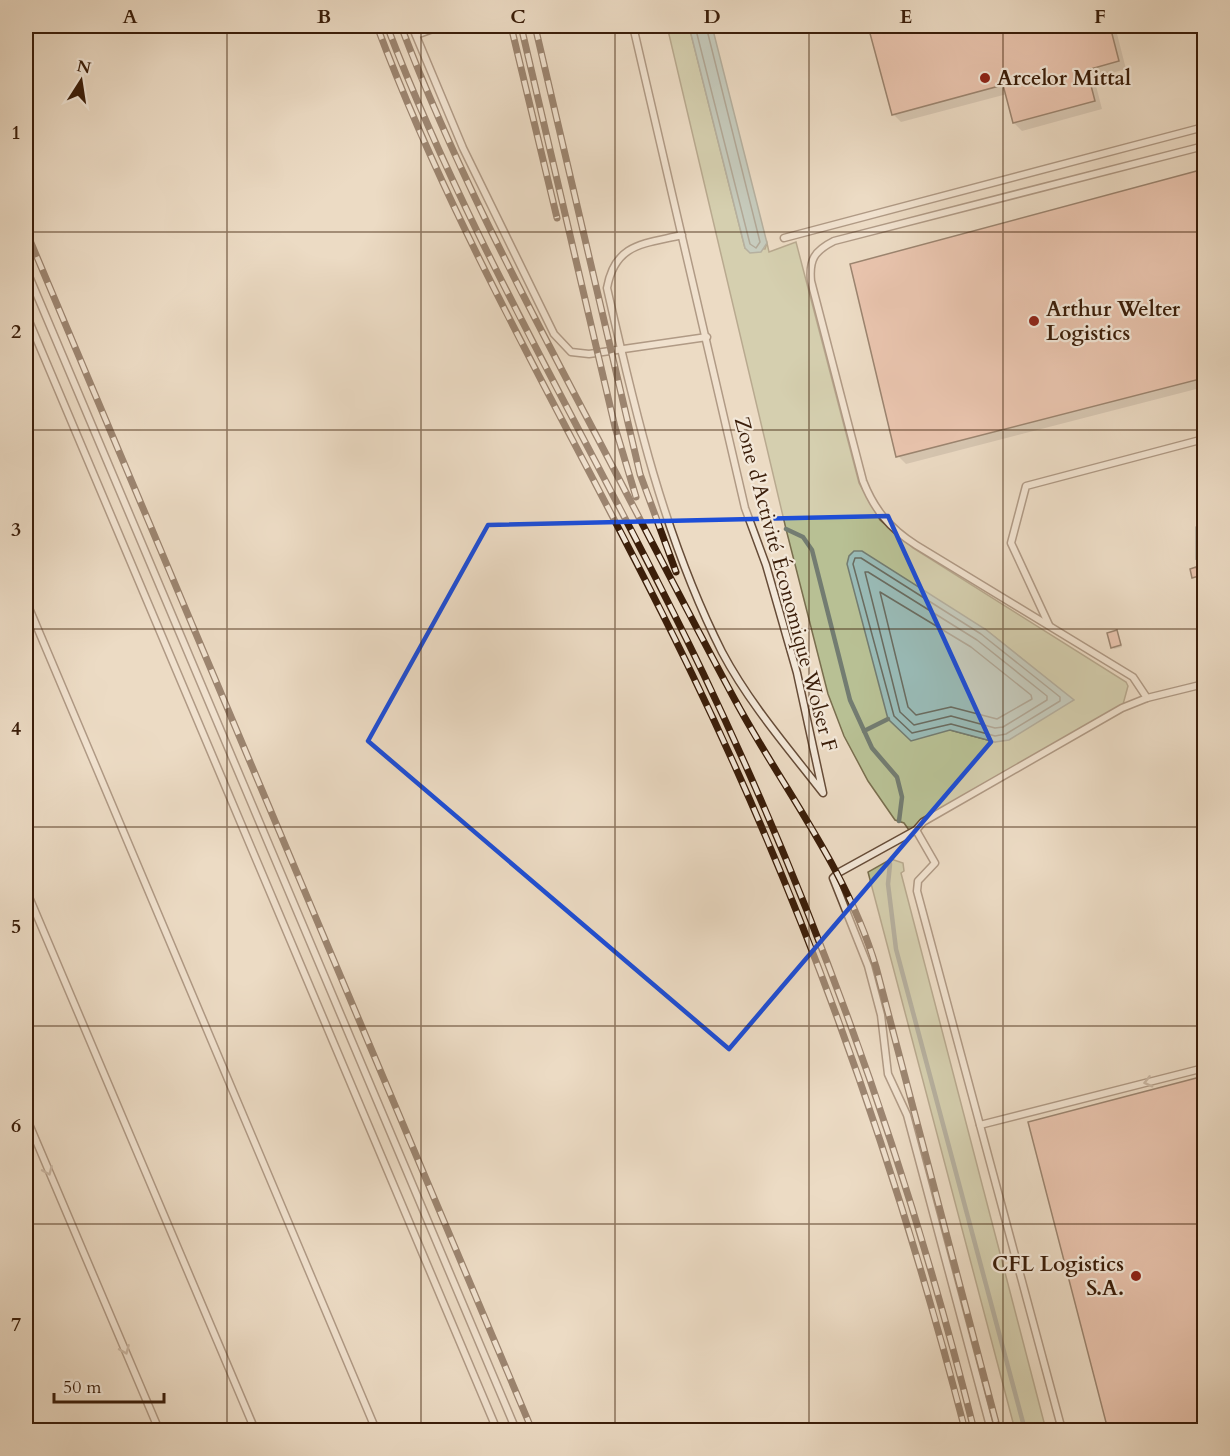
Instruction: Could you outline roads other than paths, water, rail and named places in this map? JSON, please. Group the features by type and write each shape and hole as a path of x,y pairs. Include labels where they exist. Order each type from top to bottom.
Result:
{"lane":[{"path":"412,26 463,148 554,334 571,352 588,354 707,337"},
{"path":"416,35 441,26"},
{"name":"Zone d'Activité Économique Wolser F","path":"633,26 707,337 745,508 766,565 797,673 823,793 765,719 723,652 668,523 645,452 607,288 609,272 619,256 639,245 682,235"},
{"path":"784,238 1204,127"},
{"path":"1147,698 1133,676 916,545 882,518 863,481 811,281 809,264 818,249 834,241 1204,146"},
{"path":"26,269 516,1431"},
{"path":"26,314 497,1431"},
{"path":"1049,625 1011,543 1026,486 1204,439"},
{"path":"26,600 376,1431"},
{"path":"991,1431 907,1115 888,1074 881,1015 868,966 833,879 838,873 914,832 923,822 1122,708 1147,698 1204,684"},
{"path":"914,832 935,863 918,880 917,891 1062,1431"},
{"path":"26,890 255,1431"},
{"path":"980,1125 1204,1068"},
{"path":"26,1117 159,1431"},
{"path":"26,1422 28,1431"}],"water":[{"path":"689,26 712,26 767,243 761,252 750,253 745,248"},
{"path":"1204,525 1204,557 1196,559 1196,527"},
{"path":"854,551 862,551 985,629 1074,700 1009,740 995,742 950,730 911,741 888,719 847,564 849,556"}],"waterway":[{"path":"786,529 803,537 812,550 850,700 872,748 897,777 902,797 899,821"},
{"path":"864,731 888,719"},
{"path":"890,864 888,884 896,949 1025,1430"}],"railway":[{"path":"377,26 410,110 447,192 486,273 692,674 775,858 812,951 880,1140 911,1236 965,1430"},
{"path":"387,26 458,192 703,673 785,857 823,950 890,1140 921,1236 974,1430"},
{"path":"401,26 464,174 535,319 735,700 813,830 864,931 876,967 998,1430"},
{"path":"511,26 557,218"},
{"path":"521,26 615,427 636,497"},
{"path":"535,26 640,474 676,572"},
{"path":"26,231 532,1430"}],"place":[{"name":"Arcelor Mittal","path":"985,78"},
{"name":"Arthur Welter Logistics","path":"1034,321"},
{"name":"CFL Logistics S.A.","path":"1136,1276"}]}
